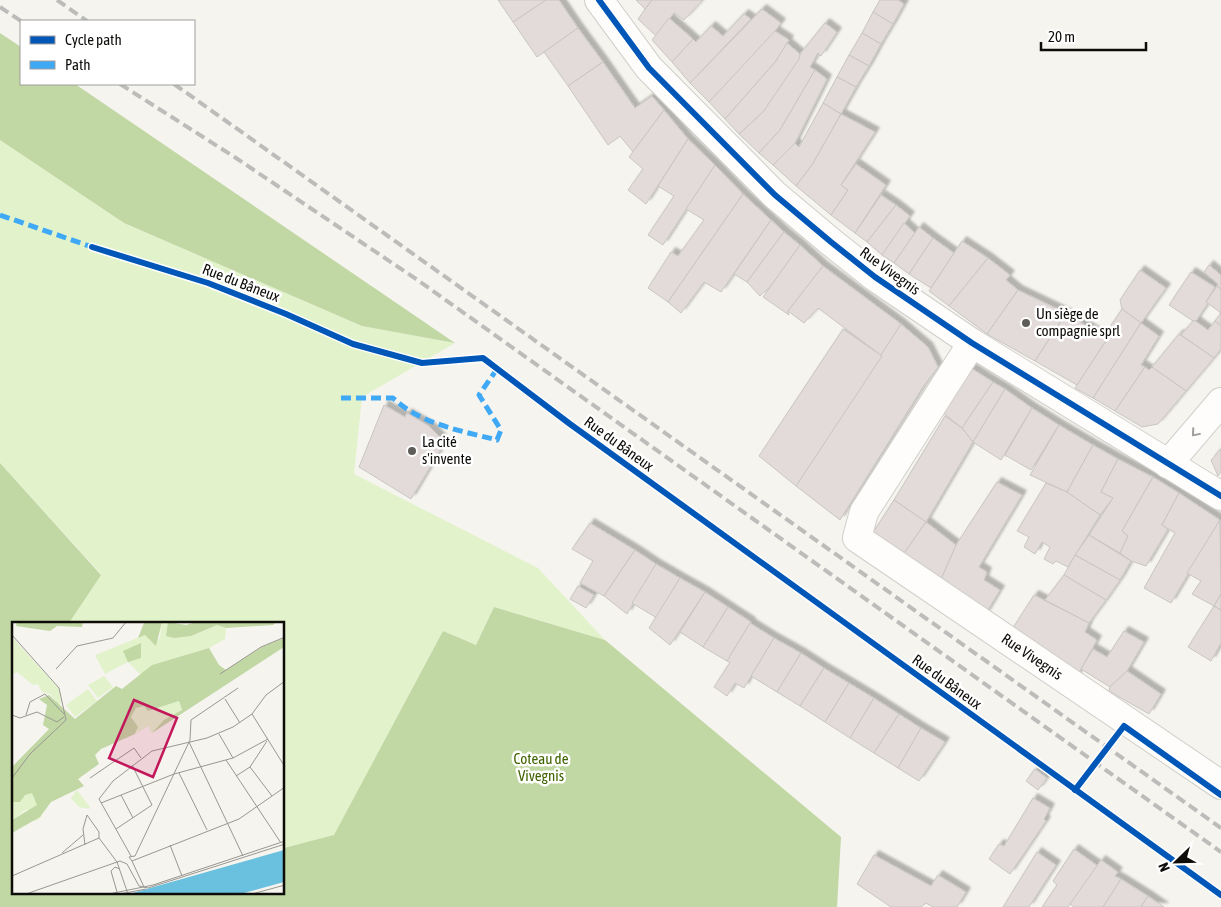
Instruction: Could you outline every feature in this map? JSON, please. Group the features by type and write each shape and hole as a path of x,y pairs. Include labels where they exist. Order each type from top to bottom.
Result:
{"street":[{"name":"Rue Vivegnis","path":"599,0 649,68 775,195 875,277 972,343 1221,496"},
{"name":"Rue Vivegnis","path":"972,343 864,512 857,538 1221,785"},
{"path":"1168,464 1221,402"}],"green space":[{"path":"0,33 20,46 20,85 76,85 455,343 362,326 124,223 0,140"},
{"path":"0,140 124,223 362,326 455,343 362,397 354,474 538,568 605,640 494,607 476,645 443,631 334,836 285,848 285,622 70,622 101,574 0,463"},
{"name":"Coteau de Vivegnis","path":"0,463 101,575 70,622 12,622 12,894 285,894 285,848 334,835 443,631 476,645 494,607 605,640 841,837 837,907 0,907"}],"building":[{"path":"498,0 546,0 513,22"},
{"path":"546,0 559,0 578,28 537,57 513,22"},
{"path":"636,0 652,0 645,9"},
{"path":"652,0 703,0 684,20 674,13 656,36 638,19"},
{"path":"880,0 898,0 904,4 893,24 873,12"},
{"path":"762,9 781,23 766,43 709,102 690,83"},
{"path":"873,12 893,24 881,44 862,33"},
{"path":"744,14 751,19 690,83 672,62 693,39 696,42 711,26 723,36"},
{"path":"669,18 693,39 672,62 652,40"},
{"path":"825,23 837,32 821,56 818,53 810,67 815,70 780,130 759,153 739,134 763,112 800,54"},
{"path":"578,28 603,62 568,86 544,52"},
{"path":"775,31 789,40 776,61 725,119 709,102"},
{"path":"862,33 881,44 869,66 849,55"},
{"path":"787,43 800,54 799,59 763,112 739,134 725,119 776,61"},
{"path":"849,55 869,66 856,87 837,77"},
{"path":"603,62 635,108 652,96 664,110 633,152 620,136 608,145 568,86"},
{"path":"815,70 827,79 795,143 773,165 759,153 780,130"},
{"path":"837,77 856,87 841,114 823,103"},
{"path":"823,103 841,114 812,165 796,186 773,165 795,143 799,147"},
{"path":"664,110 688,139 646,204 628,190 643,169 629,157"},
{"path":"841,114 875,132 841,185 848,190 831,215 796,186 812,165"},
{"path":"688,139 715,165 663,245 648,235 674,196 658,186"},
{"path":"856,164 886,185 855,233 831,215 848,190 841,185"},
{"path":"715,165 743,194 668,302 648,288 671,252 678,256 704,220 686,209"},
{"path":"743,194 771,220 721,292 704,282 681,313 668,302"},
{"path":"881,195 896,205 867,242 855,233"},
{"path":"896,205 910,216 882,255 867,242"},
{"path":"771,220 784,232 747,282 734,274"},
{"path":"904,223 915,233 894,263 882,255"},
{"path":"919,227 933,238 909,274 894,263"},
{"path":"784,232 800,245 771,286 760,296 747,282"},
{"path":"933,238 954,253 931,288 909,274"},
{"path":"962,241 988,258 949,306 929,291"},
{"path":"800,245 823,266 788,311 789,315 763,297"},
{"path":"988,258 1010,275 1006,280 1018,290 987,334 949,306"},
{"path":"1209,265 1221,275 1221,289 1204,272"},
{"path":"823,266 901,324 882,356 818,308 804,323 788,311"},
{"path":"1140,270 1166,288 1141,323 1122,309 1120,300"},
{"path":"1191,272 1215,287 1206,302 1208,303 1196,321 1193,321 1169,305"},
{"path":"1217,286 1221,289 1221,313 1206,302"},
{"name":"Un siège de compagnie sprl","path":"1018,290 1066,313 1035,361 987,334"},
{"path":"1122,309 1141,323 1093,398 1075,388 1107,339 1103,337"},
{"path":"1066,313 1107,339 1077,385 1035,361"},
{"path":"1221,313 1221,326 1215,321"},
{"path":"1194,320 1208,330 1215,321 1221,326 1221,349 1214,358 1181,335"},
{"path":"1141,323 1159,336 1141,365 1145,367 1115,411 1093,398"},
{"path":"901,324 928,347 938,367 923,387 840,520 796,486"},
{"path":"843,329 882,356 796,486 759,456"},
{"path":"1179,334 1214,358 1186,391 1152,367"},
{"path":"1145,367 1149,370 1152,367 1186,391 1158,424 1142,427 1115,411"},
{"path":"971,368 993,382 962,428 943,413"},
{"path":"993,382 1005,389 973,442 962,428"},
{"path":"1005,389 1032,408 1001,460 973,442"},
{"path":"384,405 405,417 407,413 429,426 445,442 411,499 359,467"},
{"path":"1032,408 1059,425 1031,470 1005,455"},
{"path":"945,416 962,428 973,442 926,522 894,500"},
{"path":"1059,425 1093,445 1067,492 1030,475"},
{"path":"1093,445 1118,459 1101,492 1113,498 1100,515 1067,492"},
{"path":"1221,449 1221,472 1218,476 1211,460"},
{"path":"1118,459 1153,477 1122,531 1128,536 1120,553 1089,535 1113,498 1101,492"},
{"path":"1153,477 1179,493 1162,525 1168,529 1146,566 1131,561 1120,553 1128,536 1122,531"},
{"path":"997,482 1022,495 979,567 987,572 984,580 1000,590 985,615 938,586 956,545"},
{"path":"1046,483 1067,492 1100,515 1068,567 1056,561 1053,564 1044,559 1050,547 1042,542 1035,554 1024,547 1029,537 1017,531"},
{"path":"1179,493 1220,520 1171,603 1144,588 1175,533 1162,525"},
{"path":"894,500 926,522 900,559 870,537"},
{"path":"1220,520 1221,594 1214,606 1192,594 1201,581 1187,573"},
{"path":"926,522 956,545 938,586 900,559"},
{"path":"590,523 635,550 604,596 580,583 593,561 572,549"},
{"path":"1089,535 1131,561 1120,580 1075,555"},
{"path":"635,550 656,564 627,614 604,596"},
{"path":"1075,555 1120,580 1106,600 1064,575"},
{"path":"656,564 680,578 657,618 632,603"},
{"path":"1064,575 1106,600 1089,623 1045,600"},
{"path":"680,578 705,592 670,645 649,628"},
{"path":"578,586 594,595 586,608 570,599"},
{"path":"705,592 728,607 703,647 680,632"},
{"path":"1221,594 1221,610 1214,606"},
{"path":"1034,595 1089,623 1085,632 1097,640 1075,680 1009,634"},
{"path":"1214,606 1221,610 1221,643 1211,661 1188,647"},
{"path":"728,607 751,622 727,661 703,647"},
{"path":"750,623 774,638 744,688 735,683 727,696 714,687 730,662 727,661"},
{"path":"1124,631 1144,642 1127,671 1110,687 1081,669 1093,649 1107,657"},
{"path":"774,638 801,653 777,692 751,676"},
{"path":"801,653 824,668 800,706 777,692"},
{"path":"824,668 849,683 825,722 800,706"},
{"path":"1127,671 1161,694 1149,714 1109,691 1110,687"},
{"path":"849,683 874,698 850,738 825,722"},
{"path":"874,698 899,714 874,753 850,738"},
{"path":"899,714 921,728 898,768 874,753"},
{"path":"921,728 945,742 919,781 898,768"},
{"path":"1035,769 1047,778 1038,790 1026,781"},
{"path":"1033,798 1050,808 1044,819 1046,821 1010,874 989,859 999,844 1004,846"},
{"path":"1074,849 1098,866 1068,907 1042,907 1057,885 1053,881"},
{"path":"1037,852 1056,865 1029,907 1003,907"},
{"path":"874,855 931,886 938,875 966,892 957,907 933,907 926,903 921,907 891,907 857,884"},
{"path":"1101,860 1118,872 1115,876 1121,879 1103,907 1074,907 1070,904"},
{"path":"1121,879 1148,896 1141,907 1103,907"},
{"path":"1148,896 1164,907 1141,907"}],"railway":[{"path":"57,0 86,20"},
{"path":"0,7 20,20"},
{"path":"122,85 236,158 419,281 1221,852"},
{"path":"175,85 1221,828"}],"marked path":[{"path":"0,215 92,247"},
{"path":"341,398 393,398 404,407 429,420 456,430 497,440 501,430 479,395 497,369"}],"cycle path":[{"path":"599,0 649,68 775,195 831,242 875,277 972,343 1221,496"},
{"name":"Rue du Bâneux","path":"92,247 208,283 286,314 353,344 422,363 483,358 570,424 1221,895"},
{"path":"1075,790 1124,726 1221,795"}],"place":[{"name":"Un siège de compagnie sprl","path":"1026,323"},
{"name":"La cité s'invente","path":"412,451"}]}
